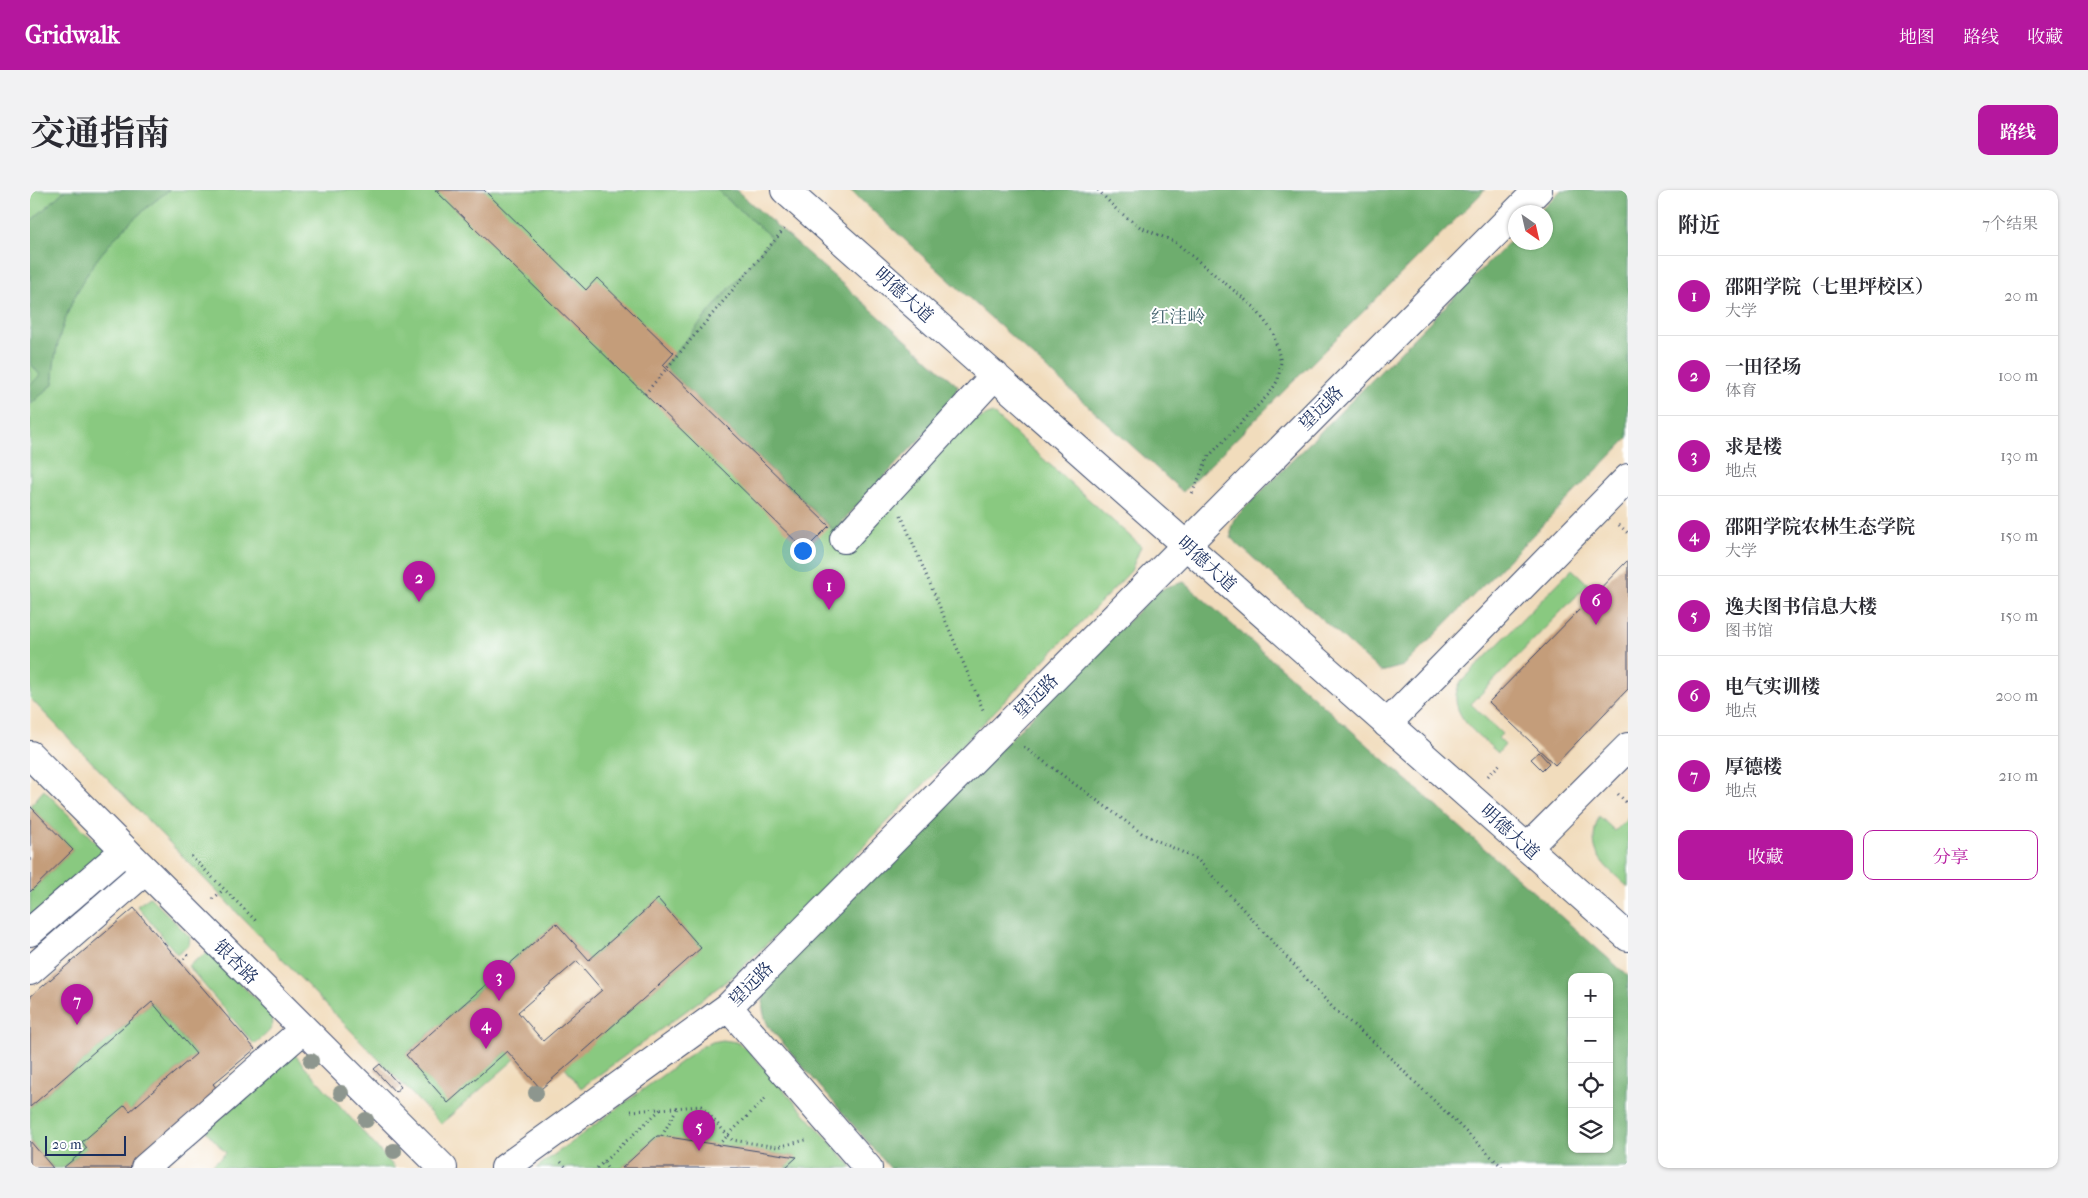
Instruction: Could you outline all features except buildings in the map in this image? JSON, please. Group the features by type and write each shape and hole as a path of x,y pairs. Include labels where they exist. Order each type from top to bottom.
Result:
{"lane":[{"name":"望远路","path":"505,1168 728,1007 1538,190"},
{"name":"明德大道","path":"794,198 1628,937"},
{"path":"844,539 995,375"},
{"path":"1387,724 1628,478"},
{"path":"1528,848 1628,747"},
{"name":"银杏路","path":"30,755 443,1168"},
{"path":"30,932 124,850"},
{"path":"30,971 145,871"},
{"path":"728,1007 868,1168"},
{"path":"145,1168 304,1029"}],"path":[{"path":"1098,190 1117,210 1140,227 1175,242 1254,307 1273,332 1281,362 1278,380 1270,393 1208,457 1191,496"},
{"path":"645,394 729,292 794,198"},
{"path":"890,489 955,640 981,709 1001,731 1143,834 1197,859 1334,1008 1383,1050 1503,1168"},
{"path":"191,856 257,922"},
{"path":"718,1145 788,1076"},
{"path":"624,1112 700,1106 732,1140 777,1147 814,1138"},
{"path":"662,1136 677,1108"},
{"path":"597,1168 661,1109"},
{"path":"603,1163 607,1168"}],"green space":[{"path":"30,190 65,190 30,222"},
{"path":"65,190 169,190 121,231 86,276 76,293 62,329 54,366 53,384 30,405 30,385 40,375 30,363 30,222"},
{"path":"169,190 717,190 772,238 664,366 829,526 834,530 966,425 992,413 1141,546 1131,571 795,917 732,977 581,1088 565,1067 701,948 658,899 589,960 556,923 406,1054 448,1102 507,1051 515,1059 441,1124 30,698 30,405 53,384 54,366 62,329 76,293 86,276 121,231"},
{"path":"717,190 736,190 958,386 949,408 834,530 664,366 772,238"},
{"name":"红洼岭","path":"850,190 1485,190 1183,492"},
{"path":"1561,190 1628,190 1628,438 1412,658 1403,666 1381,672 1231,538 1231,528 1234,519 1508,243 1508,250 1553,250 1553,205 1546,205"},
{"path":"30,363 41,375 30,385"},
{"path":"1572,569 1588,584 1471,704 1502,734 1498,738 1505,745 1498,753 1473,731 1460,714 1456,694 1460,683"},
{"path":"1184,582 1628,976 1628,1168 890,1168 769,1027 764,1014 763,1002 772,977 1156,593 1166,587"},
{"path":"44,790 107,854 30,920 30,892 73,850 30,806"},
{"path":"1599,816 1615,831 1628,818 1628,887 1604,864 1595,849 1595,829"},
{"path":"150,897 190,937 189,945 177,954 137,906"},
{"path":"206,953 210,954 271,1014 273,1023 271,1028 266,1035 254,1044 188,966"},
{"path":"152,1002 196,1054 130,1111 82,1142 87,1148 63,1168 53,1168 30,1141 30,1107"},
{"path":"723,1040 736,1042 747,1049 853,1168 785,1168 796,1157 657,1136 622,1168 536,1168 701,1047"},
{"path":"294,1054 395,1168 209,1168 226,1153 206,1131"}],"place":[{"name":"一田径场","path":"419,602"},
{"name":"邵阳学院（七里坪校区）","path":"829,610"},
{"name":"电气实训楼","path":"1596,625"},
{"name":"求是楼","path":"499,1001"},
{"name":"厚德楼","path":"77,1025"},
{"name":"邵阳学院农林生态学院","path":"486,1049"},
{"name":"逸夫图书信息大楼","path":"699,1151"}]}
